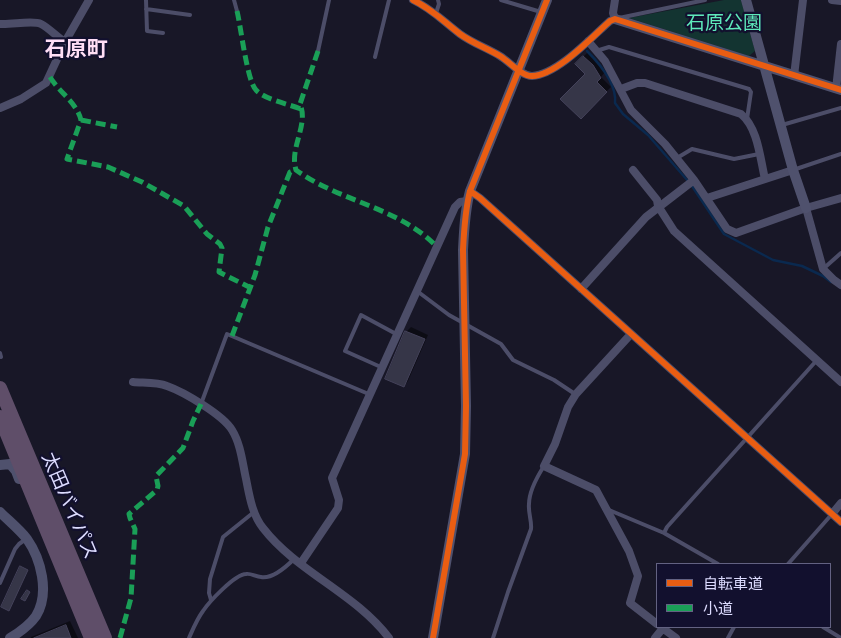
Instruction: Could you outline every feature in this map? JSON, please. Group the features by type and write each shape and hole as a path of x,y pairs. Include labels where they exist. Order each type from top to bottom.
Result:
{"highway":[{"name":"太田バイパス","path":"0,388 105,638"},
{"name":"太田バイパス","path":"0,417 92,638"}],"street":[{"path":"0,108 46,83 65,42 89,0"},
{"path":"413,0 436,13 460,34 500,56 530,76 540,74 565,61 610,21 615,19 838,89 841,44"},
{"path":"432,638 465,454 464,227 468,196 547,0"},
{"path":"615,0 613,13 615,19"},
{"path":"746,0 793,170 823,269 841,286"},
{"path":"794,76 803,0"},
{"path":"832,0 841,1"},
{"path":"0,24 15,25 32,22 42,24 65,42"},
{"path":"588,41 605,62 631,110 677,158 727,229 736,233 806,208 841,198"},
{"path":"621,89 637,83 644,83 736,111 747,119 754,136 765,179"},
{"path":"633,170 657,200 658,206 674,231 841,382"},
{"path":"707,198 793,170"},
{"path":"581,289 658,206 694,180"},
{"path":"298,561 338,508 340,500 332,478 455,206 468,196 480,198 841,522"},
{"path":"631,334 576,394 568,408 555,444 544,466 596,490 629,551 638,576 630,603 656,622"},
{"path":"133,382 166,385 201,404 228,424 240,448 254,512 262,527 298,561 358,607 389,638"},
{"path":"0,463 8,456 11,445"},
{"path":"0,463 7,463 12,466 32,507 41,516"},
{"path":"832,514 841,504"},
{"path":"0,512 26,539 41,572 42,601 36,616 23,630 10,638"},
{"path":"664,628 676,638"}],"lane":[{"path":"146,0 147,31 163,33"},
{"path":"234,0 238,11"},
{"path":"318,51 329,0"},
{"path":"375,57 389,0"},
{"path":"436,13 439,4 438,0"},
{"path":"501,0 543,12"},
{"path":"615,19 705,0"},
{"path":"146,9 190,15"},
{"path":"596,51 609,47 749,89 751,92 747,119"},
{"path":"782,125 841,108"},
{"path":"677,158 692,149 734,158 759,154"},
{"path":"793,170 841,154"},
{"path":"823,269 841,253"},
{"path":"417,291 449,315 501,344 513,360 554,380 576,394"},
{"path":"383,368 345,351 361,316 398,335"},
{"path":"201,404 227,334 371,395"},
{"path":"664,534 667,527 816,360"},
{"path":"494,638 508,592 531,529 532,522 529,504 532,490 544,466"},
{"path":"606,509 664,534 716,563"},
{"path":"211,600 209,593 210,579 223,537 254,512"},
{"path":"789,563 832,514"},
{"path":"0,583 15,549 26,539"},
{"path":"189,638 198,618 211,600 240,576 246,574 262,578 298,561"},
{"path":"825,628 841,638"}],"green space":[{"name":"石原公園","path":"724,0 741,0 755,51 749,56 629,18"}],"building":[{"path":"583,56 593,65 601,78 597,82 607,92 581,119 560,99 585,74 575,64"},
{"path":"405,331 425,339 404,387 385,379"},
{"path":"20,566 28,570 9,611 1,607"},
{"path":"27,590 30,592 25,601 21,599"},
{"path":"66,625 71,638 34,638"}],"waterway":[{"path":"587,51 607,75 613,89 615,103 623,114 648,135 688,181"},
{"path":"692,186 724,234 773,260 802,266 831,282"}],"marked path":[{"path":"237,11 247,65 256,90 271,99 303,110"},
{"path":"318,51 300,104 302,120 295,153 296,170 331,190 387,213 422,234 437,247"},
{"path":"50,77 76,108 81,120 67,159 108,167 142,182 184,206 207,234 220,244 222,248 219,272 249,287"},
{"path":"81,120 117,127"},
{"path":"232,336 255,275 268,227 290,172 296,170"},
{"path":"120,638 131,598 135,529 129,514 157,490 156,476 183,448 201,404"}],"cycle path":[{"path":"413,0 432,11 465,37 500,56 520,71 532,76 542,74 563,62 610,21 615,19 841,90"},
{"path":"433,638 465,454 463,250 467,205 470,191 547,0"},
{"path":"470,191 841,522"}],"district":[{"name":"石原町","path":"76,50"}]}
